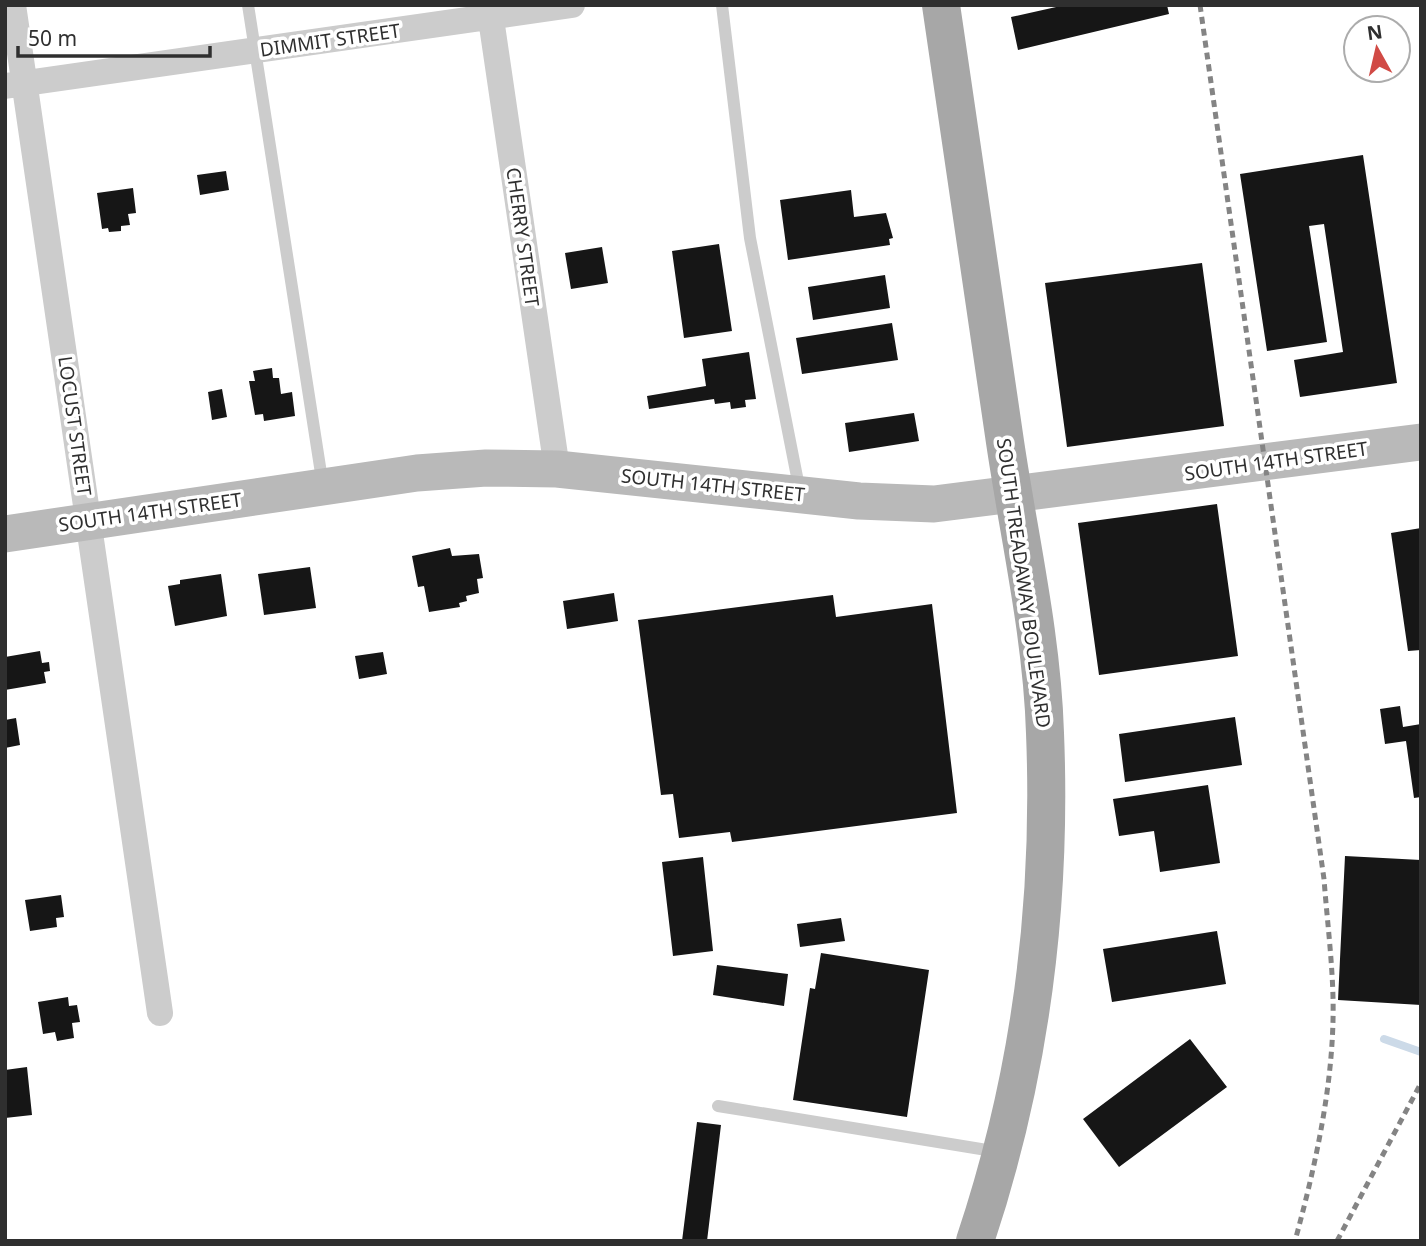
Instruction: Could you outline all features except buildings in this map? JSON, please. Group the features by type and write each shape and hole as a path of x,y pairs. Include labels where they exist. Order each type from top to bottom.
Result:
{"main road":[{"name":"SOUTH TREADAWAY BOULEVARD","path":"941,5 1038,658 1045,733 1041,941 1024,1055 1002,1152 975,1241"},
{"name":"SOUTH 14TH STREET","path":"5,534 416,473 486,468 557,469 801,495 934,504 1421,442"}],"street":[{"name":"LOCUST STREET","path":"13,5 15,85 89,520 160,1013"},
{"name":"DIMMIT STREET","path":"15,85 254,51 490,11 572,5"},
{"name":"CHERRY STREET","path":"490,11 557,469"}],"lane":[{"path":"248,5 323,487"},
{"path":"722,5 750,237 801,495"},
{"path":"718,1106 1002,1152"}],"waterway":[{"path":"1384,1039 1421,1052"}],"railway":[{"path":"1200,5 1324,879 1331,953 1331,1058 1317,1151 1295,1241"},
{"path":"1337,1241 1421,1083"}]}
